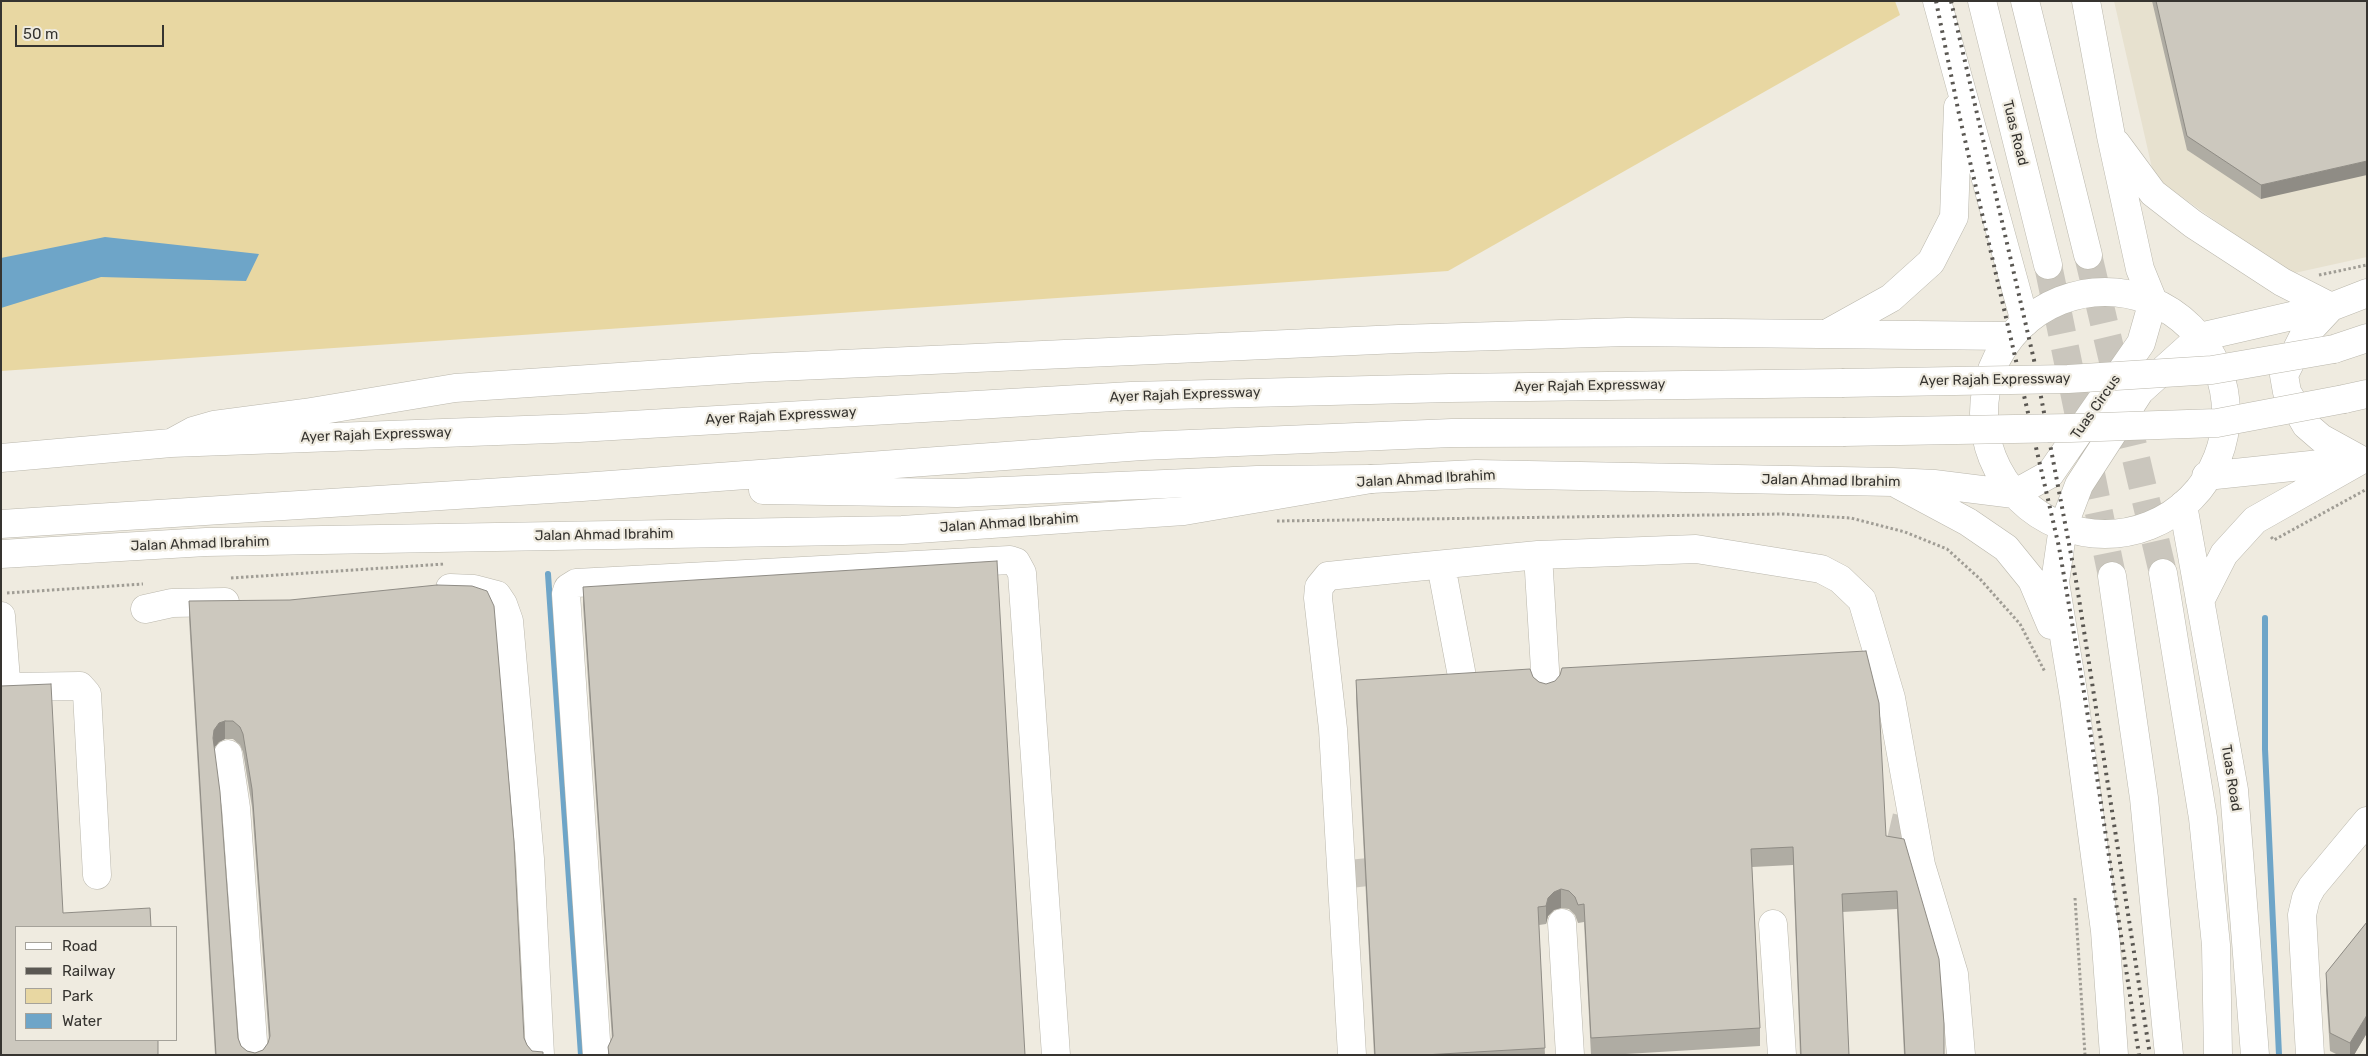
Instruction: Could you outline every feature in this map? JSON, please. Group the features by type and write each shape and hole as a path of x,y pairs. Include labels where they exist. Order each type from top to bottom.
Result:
{"main road":[{"path":"1937,1 2018,329"},
{"name":"Tuas Road","path":"1982,1 2048,264"},
{"path":"2025,1 2088,255"},
{"path":"2086,1 2111,136 2140,269 2153,301"},
{"path":"1827,333 1891,298 1931,262 1954,218 1956,126 1960,88"},
{"path":"2111,136 2153,193 2193,224 2282,282 2331,307"},
{"path":"2120,292 2153,301 2175,314 2200,337 2214,360 2223,385 2226,412 2223,438 2214,464 2183,505 2162,519 2138,529 2113,534 2088,533 2063,527 2036,513 2014,494 1998,470 1987,444 1984,416 1986,387 1996,360 2018,329 2054,303 2086,293 2120,292"},
{"path":"2200,337 2331,307 2367,293"},
{"name":"Tuas Circus","path":"2014,494 2050,474 2141,343 2153,301"},
{"path":"2331,307 2304,337 2284,375 2287,392 2306,425 2321,438 2364,459"},
{"path":"171,443 194,431 214,425 475,386 753,368 1399,339 1645,332 1827,333 2018,329"},
{"name":"Tuas Circus","path":"2063,527 2079,485 2140,391 2200,337"},
{"name":"Ayer Rajah Expressway","path":"1,458 171,443 579,428 1131,396 1450,388 2068,379 2212,370 2334,349 2367,338"},
{"path":"1,524 582,487 1161,446 1452,433 1843,432 2217,423 2355,397"},
{"path":"2206,476 2364,459"},
{"path":"2200,601 2224,554 2255,520 2364,459"},
{"name":"Jalan Ahmad Ibrahim","path":"1,554 206,542 902,530 1184,511 1371,479 1476,474 1893,482 1934,484 2014,494"},
{"path":"582,487 958,493 1257,480 1371,479"},
{"path":"1893,482 1976,527 2006,548 2032,580 2058,644 2074,698"},
{"name":"Tuas Road","path":"2183,505 2234,790 2254,1055"},
{"path":"2063,527 2055,582 2074,698 2105,931 2114,1055"},
{"path":"1352,1055 1333,729 1318,598 1319,587 1328,576 1538,555 1696,549 1821,569 1840,579 1862,600 1890,698 1922,865 1954,974 1961,1055"},
{"path":"1538,555 1546,686"},
{"path":"597,1055 566,594 568,588 576,583 1010,560 1016,562 1022,573 1056,1055"},
{"path":"1441,565 1461,671"},
{"path":"2162,573 2203,818 2216,945 2218,1055"},
{"path":"2112,576 2144,798 2169,1055"},
{"path":"421,588 474,589 497,595 503,604 509,621 530,859 540,1055"},
{"path":"147,596 172,603 247,602"},
{"path":"1,616 6,680 10,687 80,686 87,694 97,875"},
{"path":"228,754 236,808 254,1055"},
{"path":"2310,1055 2302,915 2306,898 2312,887 2367,820"},
{"path":"1562,923 1570,1055"},
{"path":"1773,924 1782,1055"}],"path":[{"path":"2282,282 2367,265"},
{"path":"1276,520 1773,514 1851,518 1905,532 1947,549 1980,579 2020,624 2048,678"},
{"path":"229,578 447,564"},
{"path":"1,593 147,596"},
{"path":"2075,897 2084,1055"}],"shaded area":[{"path":"2114,1 2367,1 2367,257 2290,274 2154,177"}],"green space":[{"path":"1,1 1895,1 1900,15 1448,271 1,371"}],"water":[{"path":"105,237 259,254 246,281 101,277 1,308 1,258"}],"building":[{"path":"2156,1 2367,1 2367,161 2261,185 2187,136"},
{"path":"997,561 1025,1055 609,1055 608,1047 613,1036 583,587"},
{"path":"437,585 472,586 487,591 494,606 514,842 524,1038 532,1051 543,1052 543,1055 216,1055 189,601 290,600","holes":["233,721 240,727 243,734 252,789 270,1036 263,1050 255,1053 247,1051 241,1046 238,1038 220,792 213,738 214,730 219,723"]},
{"path":"1866,651 1879,703 1886,836 1904,839 1939,959 1944,1024 1944,1055 1905,1055 1897,891 1842,894 1849,1055 1801,1055 1793,847 1751,849 1760,1028 1591,1038 1584,904 1578,905 1575,897 1569,891 1561,889 1554,892 1548,898 1546,906 1538,907 1545,1048 1424,1055 1375,1055 1356,680 1530,669 1533,677 1539,682 1546,684 1555,681 1560,675 1562,668"},
{"path":"51,684 63,913 150,908 151,926 15,926 15,1041 158,1041 158,1055 1,1055 1,686"},
{"path":"2367,922 2367,1015 2350,1043 2330,1033 2326,973"}],"waterway":[{"path":"548,574 581,1055"},
{"path":"2265,618 2265,749 2279,1055"}],"tunnel":[{"path":"2088,255 2163,573"},
{"path":"2048,265 2112,576"},
{"path":"1848,829 1885,826 1915,833"},
{"path":"1341,875 1402,868"}],"railway":[{"path":"1936,1 1959,114 2059,547 2086,704 2139,1055"},
{"path":"1951,1 2034,360 2077,586 2150,1055"}]}
